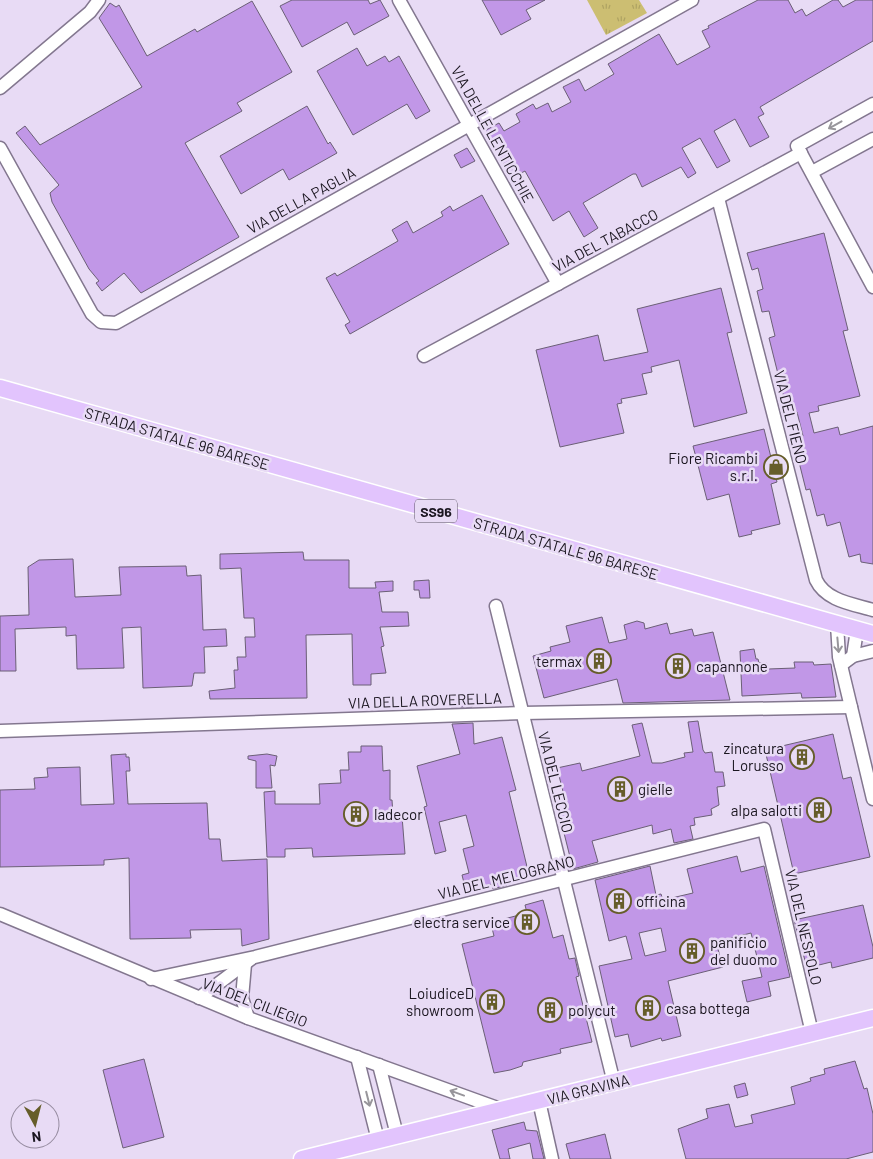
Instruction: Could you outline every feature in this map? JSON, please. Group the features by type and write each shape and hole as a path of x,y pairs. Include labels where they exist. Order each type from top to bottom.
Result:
{"main road":[{"name":"STRADA STATALE 96 BARESE","path":"0,388 865,632"},
{"name":"VIA GRAVINA","path":"302,1159 873,1018"}],"street":[{"path":"0,88 90,12 100,0"},
{"name":"VIA DELLE LENTICCHIE","path":"399,0 558,284"},
{"name":"VIA DELLA PAGLIA","path":"0,148 92,314 101,322 108,324 116,323 469,123 692,0"},
{"name":"VIA DEL TABACCO","path":"424,356 718,198 873,104"},
{"path":"812,172 873,139"},
{"path":"799,149 873,286"},
{"name":"VIA DEL FIENO","path":"718,198 816,580 821,589 834,597 873,610"},
{"name":"VIA DEL LECCIO","path":"496,606 614,1083"},
{"path":"838,624 837,641 873,799"},
{"path":"853,656 857,641 865,632"},
{"path":"842,665 853,656 873,651"},
{"name":"VIA DELLA ROVERELLA","path":"0,731 523,713 851,707"},
{"name":"VIA DEL MELOGRANO","path":"151,979 250,960 764,829"},
{"name":"VIA DEL NESPOLO","path":"764,829 812,1033"},
{"name":"VIA DEL CILIEGIO","path":"0,914 151,979 248,1018 503,1110"},
{"path":"199,998 250,960"},
{"path":"248,1018 242,998 250,960"},
{"path":"357,1057 378,1140"},
{"path":"379,1065 397,1135"},
{"path":"539,1101 552,1159"}],"green space":[{"path":"587,0 639,0 647,13 606,35"}],"building":[{"path":"292,0 368,0 370,4 380,0 389,16 354,35 347,22 302,47 280,6"},
{"path":"482,0 545,0 526,10 531,19 501,35"},
{"path":"758,0 788,0 795,13 802,9 806,16 833,0 838,0 843,7 856,0 873,0 873,41 760,107 764,114 758,117 769,137 750,147 735,119 714,131 730,161 717,168 700,138 682,148 696,173 688,178 681,167 642,187 636,174 633,174 583,203 598,228 584,237 569,211 553,221 525,171 512,178 486,130 499,123 504,131 520,122 516,114 533,104 536,109 548,103 552,112 571,102 563,87 579,79 585,91 614,74 608,64 659,34 677,65 710,47 702,31 709,28 708,26"},
{"path":"252,1 292,72 237,103 242,111 185,143 239,237 141,293 124,273 102,291 96,283 99,281 89,269 52,202 50,193 59,185 16,133 25,126 40,145 142,87 99,18 110,3 116,7 119,5 147,56 195,29 197,32"},
{"path":"357,48 367,66 385,56 389,62 399,56 430,111 416,119 407,104 353,135 317,71"},
{"path":"307,106 328,144 330,142 337,153 289,180 283,169 241,194 220,156"},
{"path":"467,148 475,161 461,168 454,155"},
{"path":"482,195 509,244 350,334 345,325 350,322 326,278 335,273 337,276 398,241 392,230 407,221 413,233 443,216 441,212 450,206 453,211"},
{"path":"824,233 848,330 843,331 860,396 818,406 819,411 809,413 814,433 838,427 840,435 873,426 873,564 861,562 860,554 849,557 840,522 827,526 824,514 817,516 810,489 806,490 793,438 803,436 797,412 788,414 769,338 775,336 769,311 762,312 757,291 763,289 758,268 752,270 747,253"},
{"path":"721,288 732,332 727,333 747,413 694,427 679,360 651,367 652,372 642,374 647,394 621,399 622,403 617,404 624,433 560,447 536,350 598,335 604,361 648,352 637,309"},
{"path":"764,429 777,482 771,484 780,524 751,531 752,534 739,537 729,494 707,500 693,446"},
{"path":"303,552 304,560 349,560 349,588 376,588 375,582 393,581 393,591 379,592 382,612 408,612 409,626 380,627 384,646 381,647 386,673 371,674 371,685 353,685 352,634 306,635 307,698 210,699 209,691 235,688 234,670 238,670 237,657 246,657 245,637 255,637 254,618 244,618 241,568 220,569 220,554"},
{"path":"73,559 75,597 121,595 119,567 186,566 187,576 201,575 203,630 226,629 227,646 204,647 205,673 194,673 192,686 143,688 141,627 122,628 124,668 77,669 76,635 66,636 66,627 15,629 16,671 0,671 0,616 29,615 28,567 39,560"},
{"path":"429,580 430,598 420,598 419,590 414,590 414,581"},
{"path":"602,617 609,643 627,639 624,625 637,621 644,623 645,629 667,623 670,634 692,629 694,636 713,632 730,700 623,703 617,679 544,698 533,656 551,651 550,647 570,642 566,626"},
{"path":"754,649 756,659 758,659 759,663 767,663 768,669 795,668 794,662 813,662 814,665 831,664 836,697 802,698 801,693 742,696 740,651"},
{"path":"472,702 472,707 451,707 450,703"},
{"path":"698,721 703,750 705,753 712,752 715,772 723,772 725,786 717,787 719,805 711,809 712,815 694,818 695,825 690,826 693,839 674,843 671,829 653,834 652,825 592,841 598,862 573,869 558,809 567,807 557,768 580,763 582,771 640,756 632,725 642,723 652,763 662,763 685,757 684,753 693,752 688,722"},
{"path":"473,723 474,744 502,737 516,790 509,792 529,875 506,881 507,885 493,889 492,884 466,891 462,875 469,873 463,849 474,846 466,815 439,822 446,851 435,854 424,807 427,806 417,766 460,754 452,724"},
{"name":"alpa salotti","path":"833,734 843,779 851,777 870,857 794,874 765,750"},
{"path":"361,746 382,746 383,771 390,770 390,800 392,800 393,816 402,816 405,854 313,857 312,848 285,849 285,857 267,857 264,792 275,791 275,804 320,804 319,784 341,783 340,770 349,770 348,752 361,752"},
{"path":"126,754 126,757 129,757 130,771 126,771 128,804 207,803 209,839 220,839 222,861 267,859 269,939 242,946 241,929 190,930 191,938 130,939 129,858 104,860 104,865 0,867 0,790 35,789 34,778 48,777 47,768 80,767 81,805 114,804 111,755"},
{"path":"267,754 277,756 275,766 270,765 272,788 256,788 256,761 248,759 248,756"},
{"path":"737,856 741,872 764,866 790,977 768,982 771,996 747,1002 742,981 762,977 751,933 716,942 723,967 668,981 681,1036 662,1041 661,1038 631,1047 628,1034 615,1037 599,966 632,959 626,936 609,941 595,880 650,866 656,895 661,894 663,900 693,893 687,869","holes":["661,928 666,951 645,956 639,933"]},
{"path":"543,900 553,938 563,935 569,959 575,958 579,976 576,977 592,1042 560,1049 561,1053 523,1062 522,1066 494,1073 462,944 494,936 492,928 505,925 504,919 527,913 525,905"},
{"path":"863,905 873,947 873,958 832,968 831,962 807,968 794,920"},
{"path":"144,1059 164,1137 123,1148 103,1070"},
{"path":"855,1061 864,1089 867,1088 873,1114 873,1152 846,1159 686,1159 678,1129 708,1118 706,1109 729,1104 735,1127 753,1123 751,1115 795,1104 791,1087 811,1081 810,1078 825,1074 824,1069"},
{"path":"745,1083 748,1095 737,1098 734,1086"},
{"path":"524,1122 526,1130 537,1131 544,1159 533,1159 530,1143 508,1149 510,1159 500,1159 492,1130"},
{"path":"605,1134 611,1159 570,1159 566,1144"}],"place":[{"name":"Fiore Ricambi s.r.l.","path":"776,467"},
{"name":"termax","path":"599,661"},
{"name":"capannone","path":"678,666"},
{"name":"zincatura Lorusso","path":"802,757"},
{"name":"gielle","path":"620,789"},
{"name":"alpa salotti","path":"819,810"},
{"name":"ladecor","path":"356,814"},
{"name":"officina","path":"619,901"},
{"name":"electra service","path":"527,922"},
{"name":"panificio del duomo","path":"692,951"},
{"name":"LoiudiceD showroom","path":"492,1002"},
{"name":"casa bottega","path":"648,1008"},
{"name":"polycut","path":"550,1010"}]}
